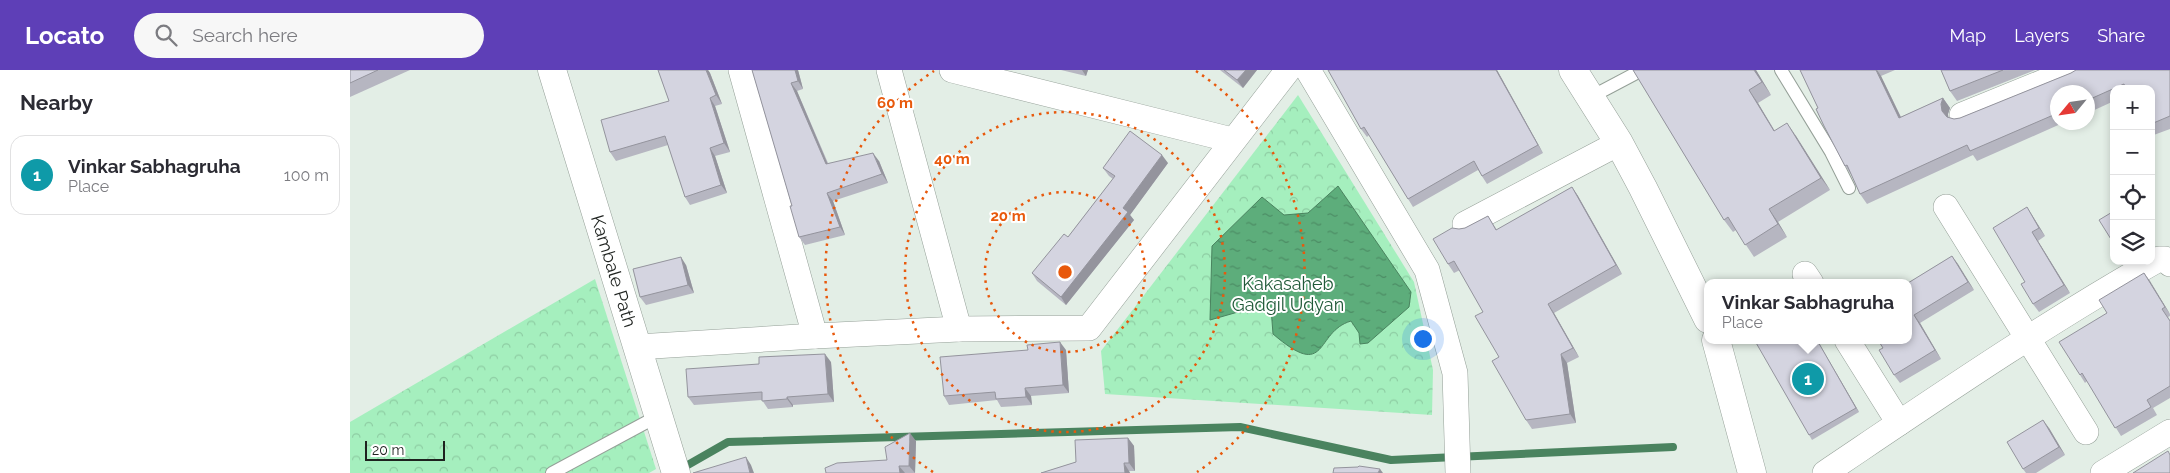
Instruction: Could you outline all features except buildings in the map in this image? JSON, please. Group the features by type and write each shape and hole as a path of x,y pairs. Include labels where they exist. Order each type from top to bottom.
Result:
{"street":[{"name":"Kambale Path","path":"552,70 673,463"},
{"path":"741,70 815,336"},
{"path":"889,70 959,329"},
{"path":"952,70 1232,140"},
{"path":"637,347 959,329 1089,328 1232,140 1288,70"},
{"path":"1308,70 1427,270 1455,373 1458,473"},
{"path":"1573,70 1619,143 1644,188 1704,311"},
{"path":"1962,115 2073,70"},
{"path":"1465,224 1619,143"},
{"path":"1946,207 2086,432"},
{"path":"1825,473 2027,338 2092,297 2159,259 2165,259 2170,264"},
{"path":"1717,344 1752,473"},
{"path":"1850,344 1899,423"},
{"path":"2103,473 2170,432"}],"lane":[{"path":"1589,98 1642,70"},
{"path":"1781,70 1831,152 1849,188"},
{"path":"552,473 658,416"}],"green space":[{"name":"Kakasaheb Gadgil Udyan","path":"1298,95 1414,282 1433,370 1432,415 1105,394 1101,351"},
{"path":"595,279 656,469 649,473 350,473 350,422"}],"water":[{"path":"1338,186 1411,292 1409,307 1368,343 1360,344 1359,333 1351,321 1339,327 1319,350 1313,354 1304,354 1291,348 1273,334 1271,308 1259,306 1210,320 1212,246 1262,197 1284,215 1308,213"}],"waterway":[{"path":"679,470 728,442 1240,427 1391,460 1673,447"}],"place":[{"name":"Vinkar Sabhagruha","path":"1808,379"}]}
